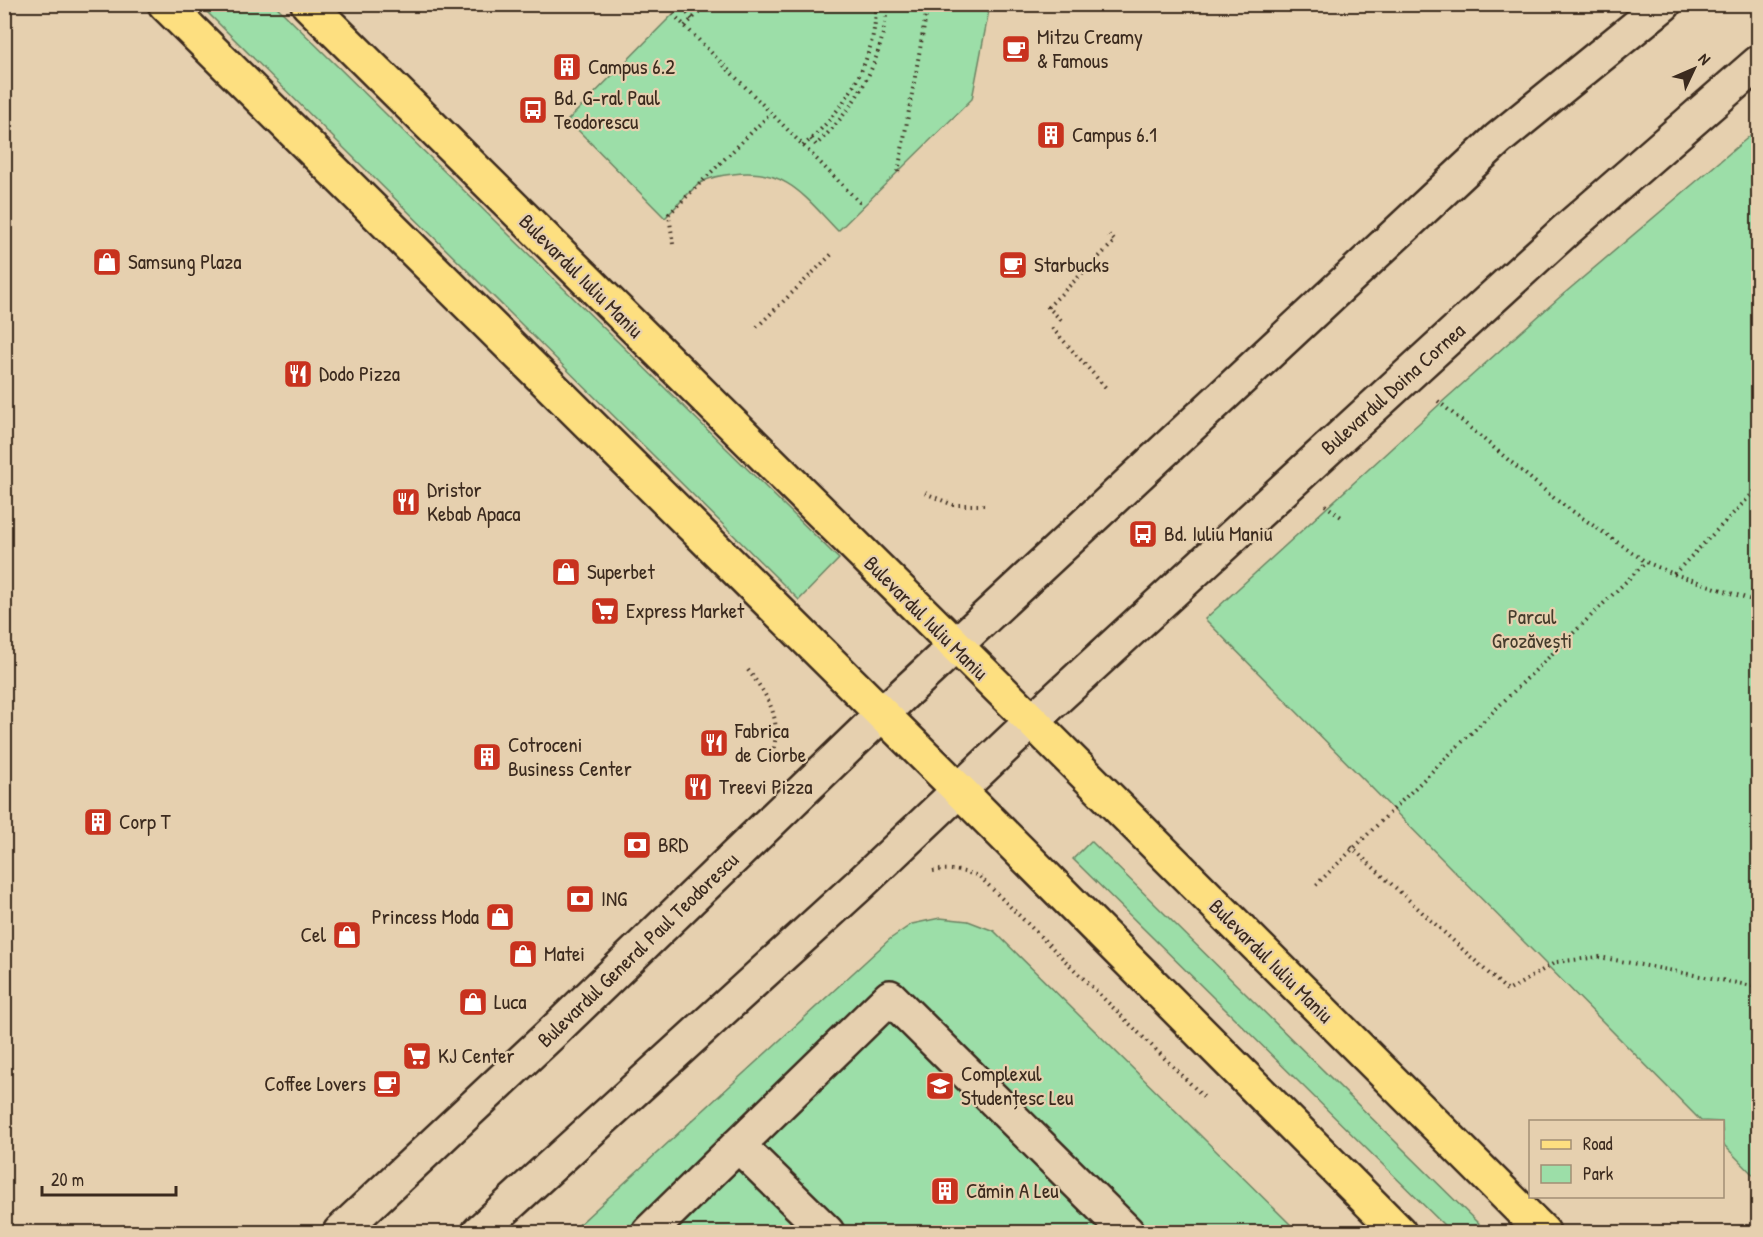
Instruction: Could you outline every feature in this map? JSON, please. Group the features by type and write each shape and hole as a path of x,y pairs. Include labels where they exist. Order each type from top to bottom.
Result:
{"main road":[{"path":"165,4 959,790 1399,1233"},
{"name":"Bulevardul Iuliu Maniu","path":"308,4 1543,1233"},
{"path":"955,646 1498,139 1664,4"},
{"name":"Bulevardul Doina Cornea","path":"959,790 1408,375 1574,224 1758,63"},
{"name":"Bulevardul General Paul Teodorescu","path":"340,1233 955,646"},
{"path":"479,1233 858,886 959,790"},
{"path":"649,1233 890,997 1127,1233"},
{"path":"738,1145 827,1233"}],"path":[{"path":"692,19 687,13 696,4"},
{"path":"685,26 707,4"},
{"path":"803,146 840,108 863,69 875,29 876,4"},
{"path":"811,139 816,145 835,126 851,106 874,67 886,26 887,4"},
{"path":"898,172 928,4"},
{"path":"673,14 863,206"},
{"path":"673,244 669,214 771,113"},
{"path":"1060,320 1048,307 1115,241 1110,235"},
{"path":"757,327 833,254"},
{"path":"1052,328 1107,389"},
{"path":"1408,375 1556,500 1646,562 1674,574 1758,602"},
{"path":"1674,574 1758,488"},
{"path":"925,493 953,505 985,505"},
{"path":"1318,499 1344,519"},
{"path":"1316,885 1646,562"},
{"path":"748,670 774,709 777,731 770,763"},
{"path":"1352,848 1508,991 1556,962 1599,957 1758,987"},
{"path":"927,872 945,869 979,876 1207,1100"}],"green space":[{"path":"683,4 990,5 972,99 838,231 793,187 767,175 751,173 721,176 702,182 665,218 568,120"},
{"path":"200,5 275,5 839,559 799,600"},
{"name":"Parcul Grozăvești","path":"1758,129 1758,1180 1724,1145 1724,1120 1700,1120 1205,619 1560,297"},
{"path":"1091,841 1487,1232 1451,1232 1073,859"},
{"name":"Complexul Studențesc Leu","path":"940,918 968,921 994,931 1298,1232 571,1232 890,939 912,924"}],"place":[{"name":"Mitzu Creamy & Famous","path":"1016,49"},
{"name":"Campus 6.2","path":"567,67"},
{"name":"Bd. G-ral Paul Teodorescu","path":"533,110"},
{"name":"Campus 6.1","path":"1051,135"},
{"name":"Samsung Plaza","path":"107,262"},
{"name":"Starbucks","path":"1013,265"},
{"name":"Dodo Pizza","path":"298,374"},
{"name":"Dristor Kebab Apaca","path":"406,502"},
{"name":"Bd. Iuliu Maniu","path":"1143,534"},
{"name":"Superbet","path":"566,572"},
{"name":"Express Market","path":"605,611"},
{"name":"Fabrica de Ciorbe","path":"714,743"},
{"name":"Cotroceni Business Center","path":"487,757"},
{"name":"Treevi Pizza","path":"698,787"},
{"name":"Corp T","path":"98,822"},
{"name":"BRD","path":"637,845"},
{"name":"ING","path":"580,899"},
{"name":"Princess Moda","path":"500,917"},
{"name":"Cel","path":"347,935"},
{"name":"Matei","path":"523,954"},
{"name":"Luca","path":"473,1002"},
{"name":"KJ Center","path":"417,1056"},
{"name":"Coffee Lovers","path":"387,1084"},
{"name":"Complexul Studențesc Leu","path":"940,1086"},
{"name":"Cămin A Leu","path":"945,1191"}]}
